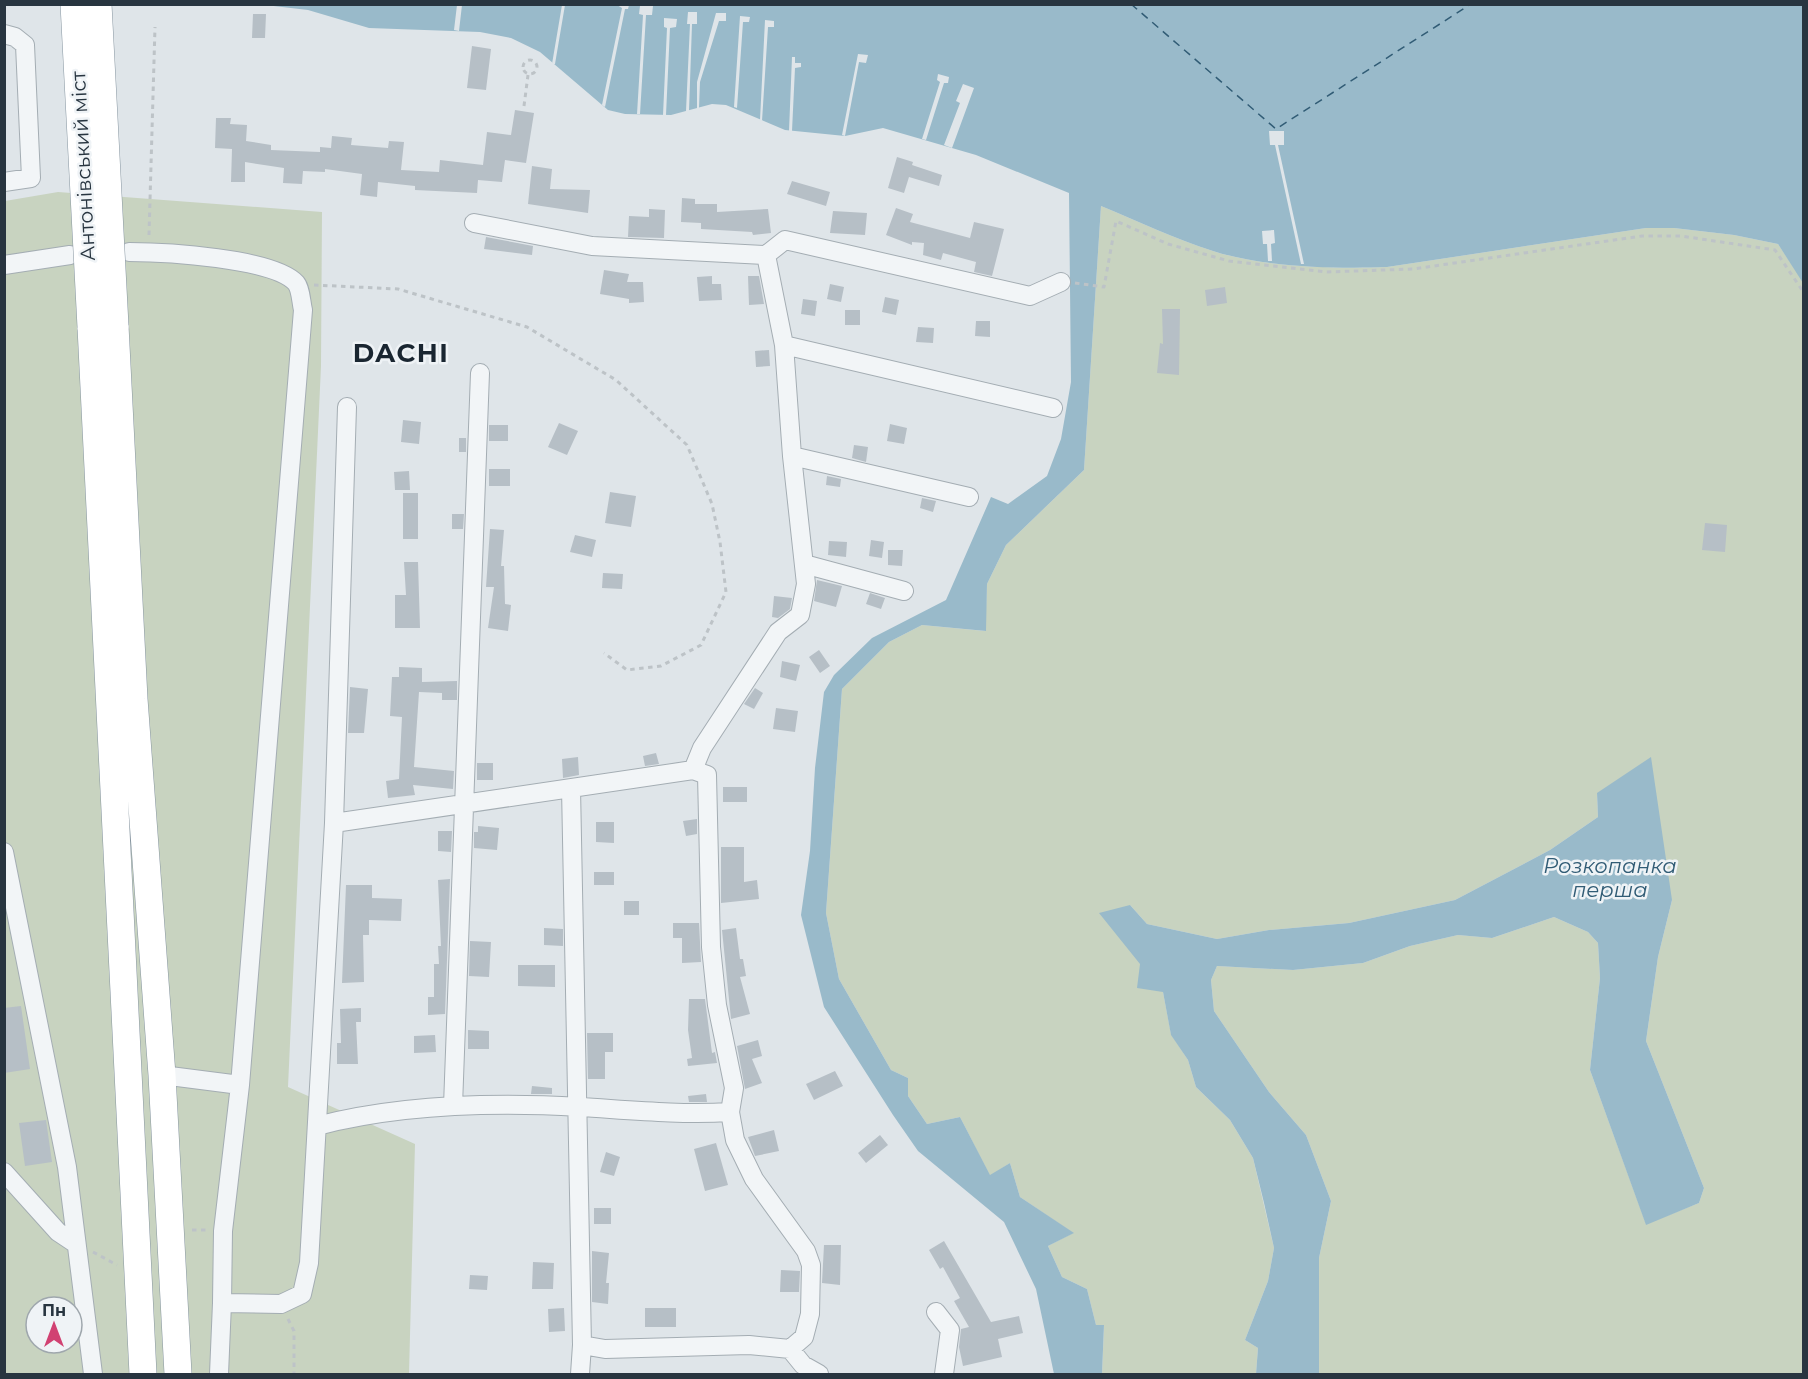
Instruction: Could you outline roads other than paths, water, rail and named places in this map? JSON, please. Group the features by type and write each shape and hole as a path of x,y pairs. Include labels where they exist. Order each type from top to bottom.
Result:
{"highway":[{"name":"Антонівський міст","path":"74,4 103,326"},
{"name":"Антонівський міст","path":"98,4 103,326"},
{"path":"103,326 162,1075 178,1374"},
{"path":"103,326 143,1374"}],"street":[{"path":"4,34 15,37 26,45 31,178 4,182"},
{"path":"474,223 592,246 766,255 785,240 1030,296 1061,282"},
{"path":"129,252 149,252 250,263 279,271 297,284 303,310 240,1086 223,1231 219,1374"},
{"path":"4,265 70,255"},
{"path":"693,770 702,748 778,632 800,615 806,584 792,456 784,345 766,255"},
{"path":"784,345 1053,408"},
{"path":"453,1106 480,373"},
{"path":"222,1303 281,1304 302,1294 309,1263 334,823 347,407"},
{"path":"792,456 969,497"},
{"path":"804,564 904,591"},
{"path":"334,823 693,770 707,775 711,947 717,1005 734,1088 730,1112 735,1140 754,1179 806,1251 811,1265 807,1325 804,1337 790,1348 749,1345 605,1349 582,1345"},
{"path":"571,788 582,1345 580,1374"},
{"path":"5,857 67,1167 93,1374"},
{"path":"162,1075 240,1086"},
{"path":"317,1126 357,1116 453,1106 578,1107 686,1115 730,1112"},
{"path":"4,1172 58,1232 76,1244"},
{"path":"936,1312 950,1330 944,1374"},
{"path":"790,1348 803,1365 819,1374"}],"water":[{"path":"265,5 1803,5 1803,283 1778,244 1734,235 1674,228 1646,228 1387,267 1345,268 1276,264 1232,256 1185,241 1101,206 1084,470 1006,545 987,584 986,631 922,625 889,642 842,689 826,913 839,979 891,1070 908,1078 908,1096 927,1124 960,1117 990,1175 1010,1163 1020,1197 1074,1233 1048,1246 1062,1277 1087,1289 1096,1325 1104,1325 1102,1374 1054,1374 1036,1289 1004,1222 918,1151 893,1115 824,1007 801,915 810,851 815,768 824,692 834,675 872,638 946,600 991,497 1008,504 1047,476 1061,439 1071,382 1069,193 976,155 883,128 845,136 785,130 726,105 712,104 671,115 625,114 608,110 540,52 511,38 480,32 369,28 308,10"},
{"name":"Розкопанка перша","path":"1651,757 1672,900 1658,957 1646,1041 1704,1188 1699,1203 1646,1225 1590,1070 1600,978 1598,943 1588,932 1554,917 1492,938 1458,935 1410,946 1363,963 1293,970 1217,966 1211,980 1214,1011 1269,1092 1306,1135 1331,1201 1319,1258 1319,1374 1256,1374 1258,1348 1245,1340 1268,1281 1274,1248 1253,1158 1230,1120 1196,1087 1188,1060 1171,1035 1163,992 1137,988 1140,964 1099,913 1130,905 1147,924 1217,939 1269,930 1349,923 1455,900 1550,850 1598,817 1597,793"}],"district":[{"name":"DACHI","path":"401,353"}]}
